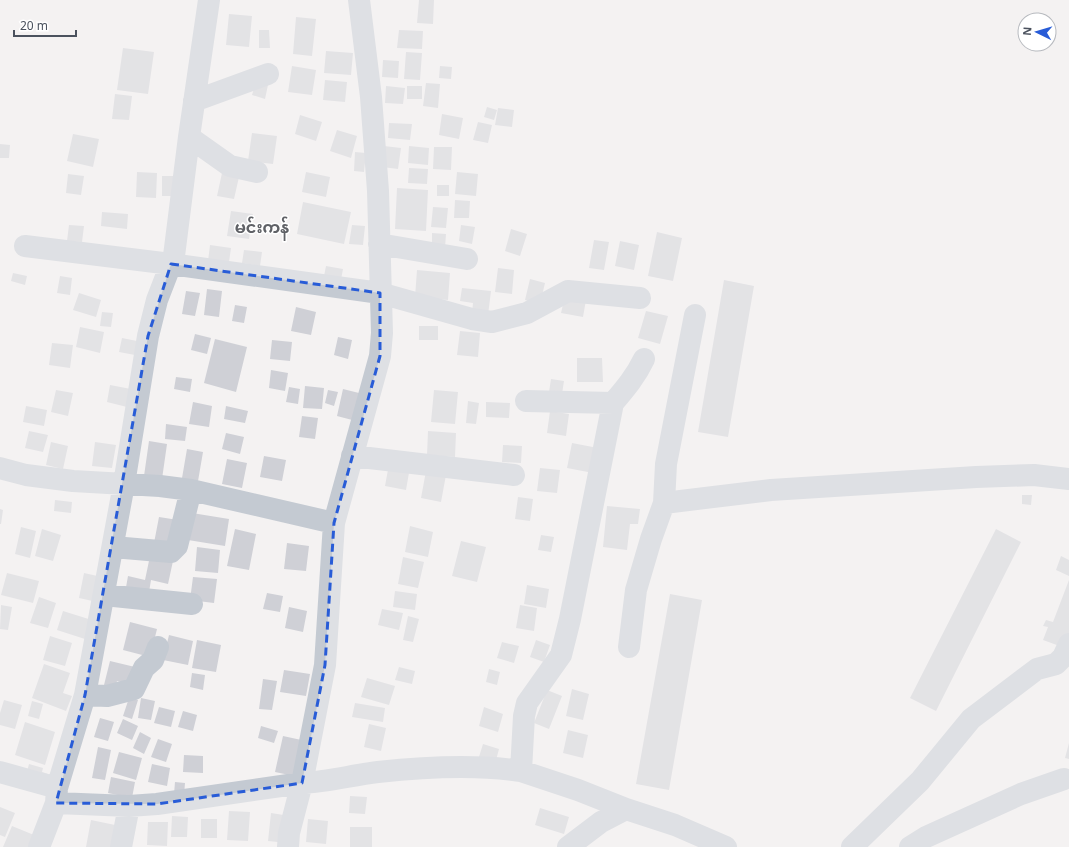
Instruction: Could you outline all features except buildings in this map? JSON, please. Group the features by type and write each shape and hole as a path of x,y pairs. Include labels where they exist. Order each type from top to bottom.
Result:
{"street":[{"path":"39,847 56,795 85,695 113,548 148,336 157,300 174,256 188,137 209,0"},
{"path":"288,847 289,833 302,783 325,665 334,523 380,356 382,333 378,191 371,97 359,0"},
{"path":"194,101 268,74"},
{"path":"188,137 230,166 257,172"},
{"path":"379,244 466,259"},
{"path":"25,246 171,264 380,293 472,319 492,322 527,313 568,291 640,298"},
{"path":"629,647 636,590 651,539 664,504 666,464 695,315"},
{"path":"521,771 524,716 527,703 561,655 572,612 613,403 638,372 644,358"},
{"path":"526,401 613,403"},
{"path":"352,456 514,475"},
{"path":"0,468 26,475 73,481 191,490 334,523"},
{"path":"664,504 771,490 976,477 1034,475 1069,479"},
{"path":"113,548 171,552 178,546 191,490"},
{"path":"104,595 192,604"},
{"path":"852,847 920,781 971,719 1037,669 1056,664 1063,657 1069,644"},
{"path":"85,695 107,696 134,689 144,668 153,660 158,647"},
{"path":"2,770 56,795 129,806 157,804 302,783 321,782 377,772 452,766 499,768 521,771 578,790 626,809 676,825 726,847"},
{"path":"910,847 926,837 1020,794 1064,779"},
{"path":"122,847 129,806"},
{"path":"568,847 601,822 626,809"}],"highlighted area":[{"path":"171,264 380,293 380,356 334,523 325,665 302,783 157,804 56,803 85,695 148,336"}],"district":[{"name":"မင်းကန်","path":"262,227"}]}
